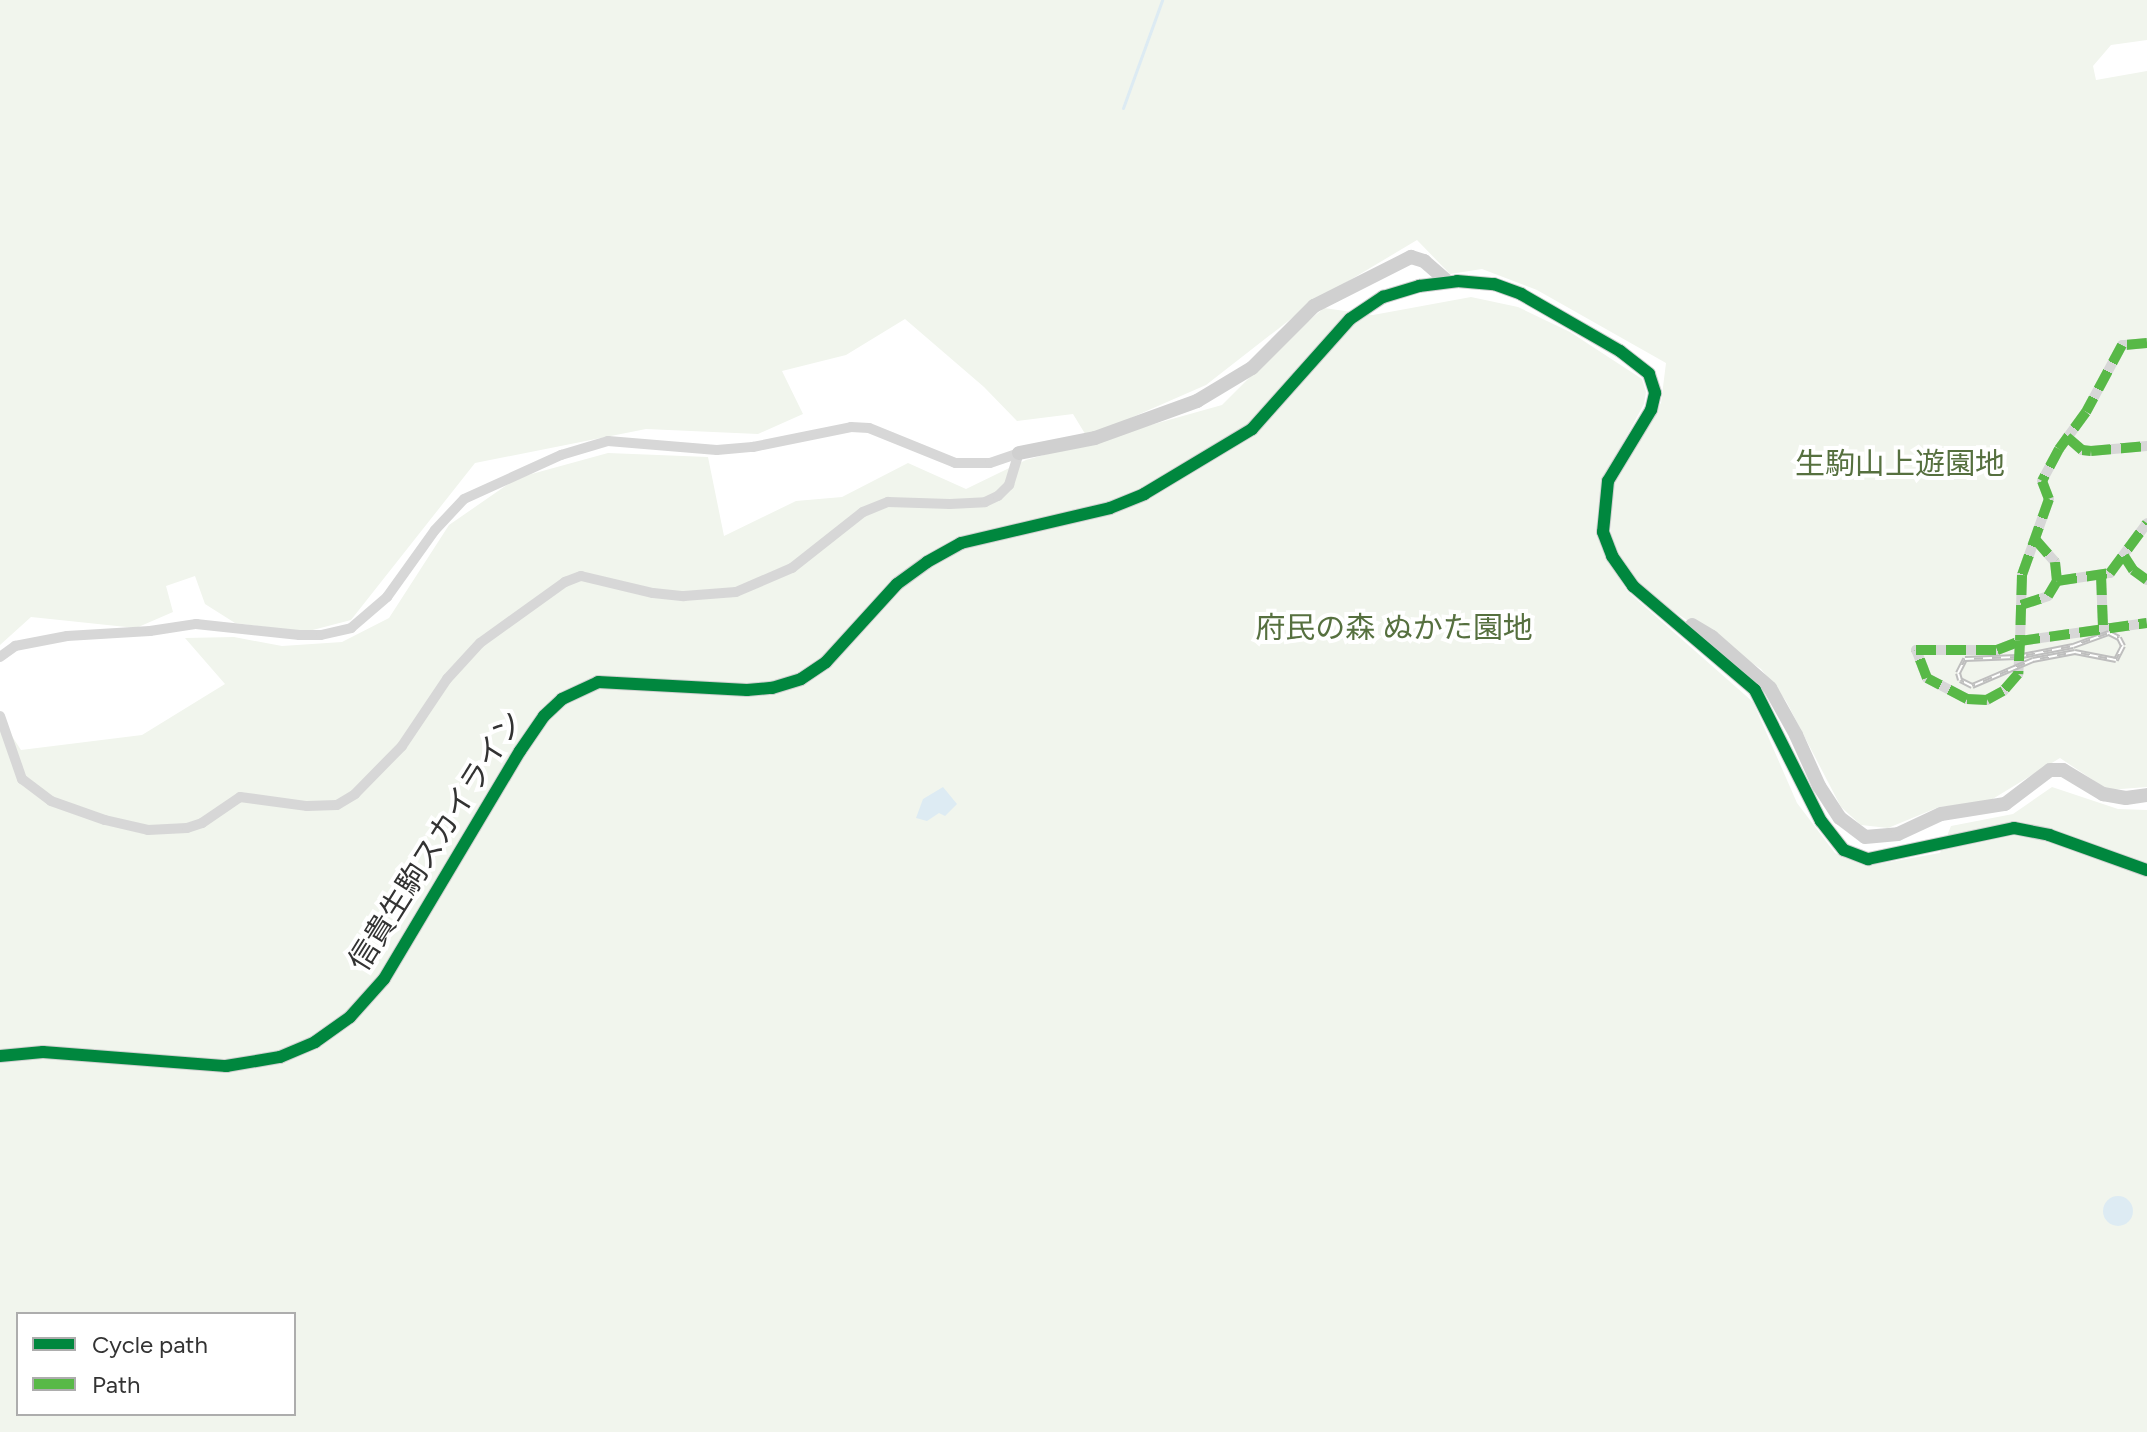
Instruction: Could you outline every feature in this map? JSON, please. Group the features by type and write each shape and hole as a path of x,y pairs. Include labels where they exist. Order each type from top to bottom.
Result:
{"street":[{"path":"0,657 15,646 67,636 150,631 196,624 299,635 321,635 351,628 387,597 435,530 464,499 561,455 608,441 717,450 753,447 851,427 869,428 955,463 990,463 1019,453 1086,441 1138,425 1197,401 1262,360 1314,306 1411,257 1424,261 1448,282"},
{"name":"信貴生駒スカイライン","path":"0,1056 43,1052 226,1066 280,1057 315,1042 350,1017 384,979 520,751 544,716 562,699 598,682 747,690 772,688 801,679 826,662 897,584 927,562 961,543 1110,508 1144,494 1252,429 1350,319 1383,297 1419,286 1448,282 1494,284 1521,294 1620,351 1649,374 1654,383 1654,401 1608,481 1603,532 1612,556 1633,586 1680,623 1760,697 1792,768 1821,821 1844,850 1868,859 2014,828 2049,835 2147,870"},
{"path":"2147,343 2122,345 2086,412 2067,437 2042,481 2049,499 2022,575 2020,641 2018,674 2003,691 1987,700 1967,699 1927,678 1916,650 1997,650 2020,641 2147,623"},
{"path":"2067,437 2082,450 2147,446"},
{"path":"0,716 22,779 51,801 105,820 148,830 187,828 202,823 240,797 307,806 337,805 355,794 402,746 447,679 480,643 565,582 581,576 653,593 684,596 736,592 792,568 863,512 888,502 961,504 985,502 998,496 1009,485 1019,453"},
{"path":"2057,581 2110,573 2146,526"},
{"path":"2021,605 2048,596 2057,581 2055,562 2035,539"},
{"path":"2124,556 2133,570 2147,580"},
{"path":"2101,575 2103,627"},
{"path":"1680,623 1694,625 1712,637 1770,688 1819,786 1840,818 1865,837 1898,834 1941,814 2005,804 2050,770 2063,770 2103,794 2126,798 2147,795"}],"green space":[{"name":"生駒山上遊園地","path":"0,0 2147,0 2147,40 2111,45 2093,66 2096,80 2147,71 2147,787 2108,790 2060,758 1986,803 1939,807 1888,828 1861,825 1841,807 1786,701 1761,669 1661,603 1642,588 1619,558 1611,537 1611,491 1618,469 1661,403 1666,363 1537,290 1482,269 1450,274 1417,240 1310,304 1206,385 1087,437 1073,414 1017,421 984,387 905,319 846,355 782,371 803,414 758,434 646,429 475,463 351,620 305,632 235,623 205,604 195,576 166,586 173,612 136,628 31,617 0,645"},
{"name":"府民の森 ぬかた園地","path":"1471,297 1518,307 1570,332 1642,379 1646,392 1644,404 1601,483 1597,519 1601,547 1627,591 1753,702 1797,803 1835,853 1867,866 1940,853 1951,826 2013,814 2052,787 2118,809 2147,810 2147,1432 0,1432 0,718 21,750 142,735 225,684 185,638 234,637 282,646 342,642 389,618 449,525 517,478 608,453 708,457 724,536 796,501 842,497 908,463 966,489 1026,460 1222,405 1295,332 1324,308 1373,315"}],"shaded area":[{"path":"943,787 957,804 945,816 939,813 927,821 916,818 923,799"},
{"path":"2118,1196 2124,1197 2132,1205 2132,1217 2124,1225 2118,1226 2112,1225 2104,1217 2103,1211 2104,1205 2112,1197"}],"waterway":[{"path":"1123,108 1162,0"}],"railway":[{"path":"2109,633 2119,638 2123,646 2116,660 2075,652 2033,660 1972,686 1960,680 1958,673 1965,659 2017,657 2073,646 2109,633"}],"marked path":[{"path":"2147,343 2122,345 2086,412 2059,449 2042,481 2049,499 2022,575 2020,641 2147,623"},
{"path":"2067,437 2082,450 2147,446"},
{"path":"2021,605 2048,596 2057,581 2110,573 2147,523"},
{"path":"2035,539 2055,562 2057,581"},
{"path":"2124,556 2133,570 2147,580"},
{"path":"2101,575 2103,627"},
{"path":"2020,641 2018,674 2003,691 1987,700 1967,699 1927,678 1916,650 1997,650 2020,641"}],"cycle path":[{"path":"0,1056 43,1052 226,1066 280,1057 315,1042 350,1017 384,979 520,751 544,716 562,699 598,682 747,690 772,688 801,679 826,662 897,584 927,562 961,543 1110,508 1144,494 1252,429 1350,319 1383,297 1419,286 1457,281 1494,284 1521,294 1620,351 1649,374 1655,393 1651,410 1608,481 1603,532 1612,556 1633,586 1755,690 1821,821 1844,850 1868,859 2014,828 2049,835 2147,870"}]}
